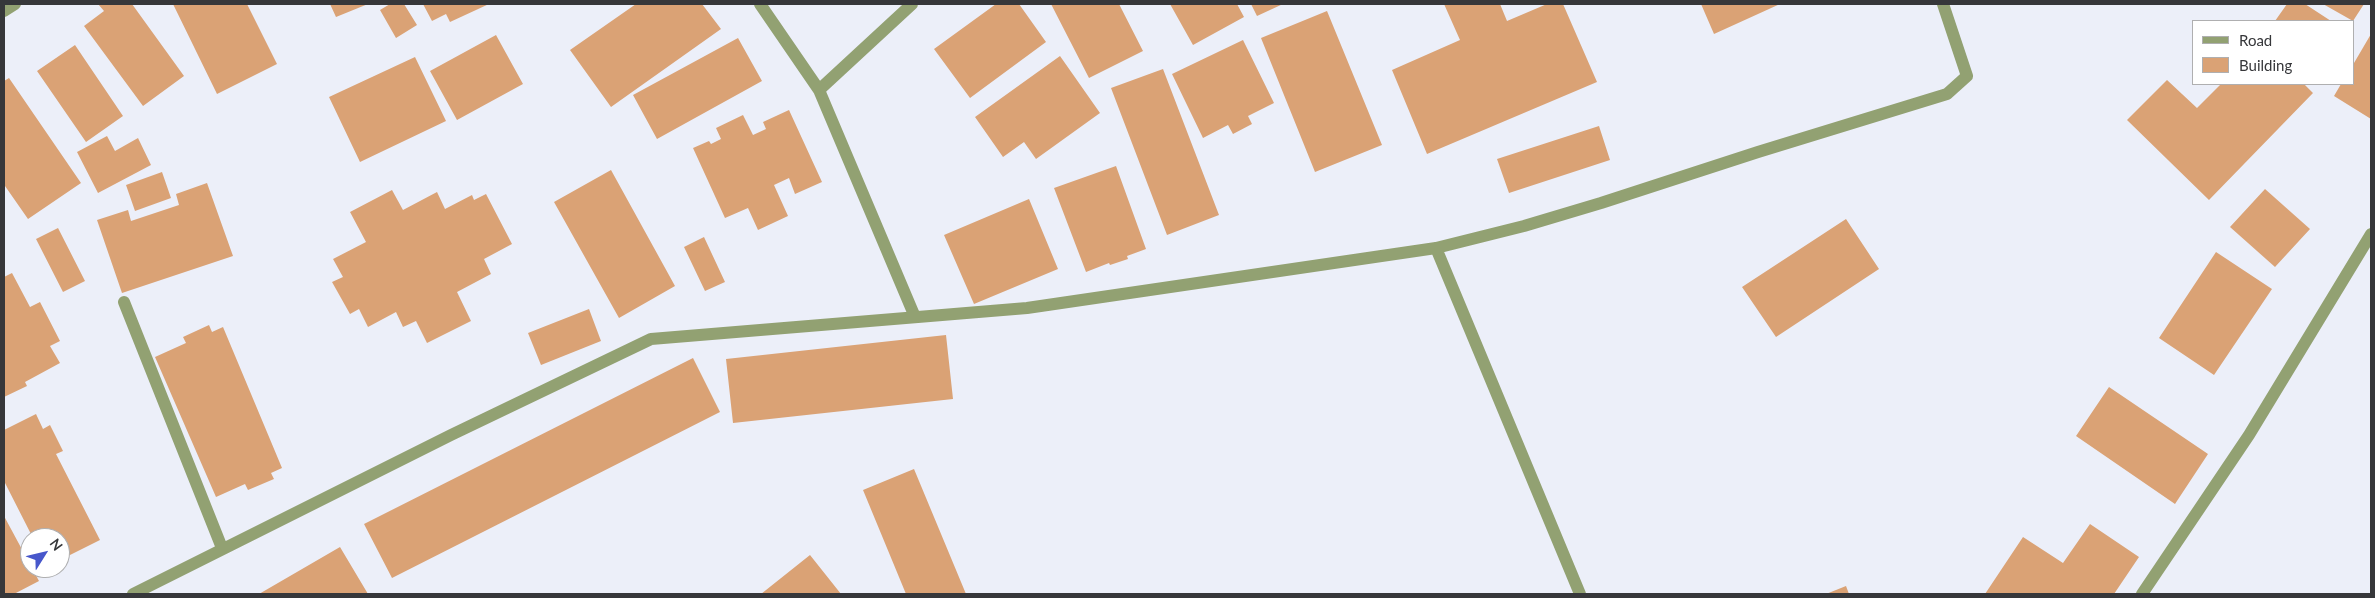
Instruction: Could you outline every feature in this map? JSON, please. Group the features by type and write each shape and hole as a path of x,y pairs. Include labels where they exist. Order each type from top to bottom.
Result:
{"street":[{"path":"760,4 819,90 915,317"},
{"path":"819,90 912,4"},
{"path":"133,594 222,548 651,339 1027,308 1436,248 1593,206 1758,152 1947,94 1967,76 1943,4"},
{"path":"2142,594 2249,435 2371,234"},
{"path":"1436,248 1580,594"},
{"path":"124,302 222,548"}],"building":[{"path":"98,4 132,4 184,76 143,106 84,26 104,11"},
{"path":"173,4 247,4 277,64 217,94"},
{"path":"330,4 368,4 336,17"},
{"path":"390,4 404,4 417,25 396,38 380,10"},
{"path":"423,4 489,4 450,22 446,14 432,21"},
{"path":"636,4 702,4 721,29 611,107 570,50"},
{"path":"996,4 1019,4 1046,42 970,98 934,49"},
{"path":"1051,4 1119,4 1143,51 1089,78"},
{"path":"1170,4 1237,4 1244,17 1193,45"},
{"path":"1251,4 1283,4 1257,16"},
{"path":"1444,4 1500,4 1507,21 1547,4 1563,4 1597,82 1427,154 1392,70 1460,40"},
{"path":"1701,4 1780,4 1714,34"},
{"path":"2287,4 2305,4 2329,20 2276,20"},
{"path":"2323,4 2364,4 2354,20"},
{"path":"1327,11 1382,145 1315,172 1261,38"},
{"path":"2371,34 2371,119 2334,96 2340,85 2355,85 2355,61"},
{"path":"496,35 523,84 457,120 430,71"},
{"path":"738,38 762,81 657,139 633,95"},
{"path":"1243,40 1274,103 1248,116 1252,124 1233,134 1228,125 1203,138 1172,74"},
{"path":"75,45 123,116 86,142 37,71"},
{"path":"1060,56 1100,113 1036,159 1024,142 1003,157 975,117"},
{"path":"415,57 446,121 360,162 329,97"},
{"path":"1163,69 1219,215 1167,235 1111,88"},
{"path":"9,78 81,183 28,219 4,187 4,81"},
{"path":"2167,80 2197,108 2220,85 2305,85 2313,93 2209,200 2127,120"},
{"path":"789,110 822,182 795,194 789,178 774,185 788,216 758,230 748,208 725,218 693,148 709,141 711,144 721,139 716,128 743,115 753,135 766,129 763,122"},
{"path":"1599,126 1610,160 1509,193 1497,159"},
{"path":"107,136 115,151 138,138 151,165 98,193 77,152"},
{"path":"1116,166 1146,249 1127,256 1128,259 1110,265 1109,263 1086,272 1054,188"},
{"path":"611,170 675,286 619,318 554,202"},
{"path":"162,172 171,198 135,211 126,185"},
{"path":"207,183 233,256 122,293 97,220 128,210 131,221 179,205 176,194"},
{"path":"2265,189 2310,229 2275,267 2230,227"},
{"path":"392,190 403,210 437,192 445,209 472,195 474,200 486,194 512,244 484,259 491,274 457,292 471,321 427,343 416,321 403,327 396,312 368,327 359,309 350,314 332,282 343,277 333,259 366,242 350,212"},
{"path":"1029,199 1058,269 974,304 944,235"},
{"path":"1846,219 1879,269 1776,337 1742,287"},
{"path":"58,228 85,281 63,292 36,239"},
{"path":"704,237 725,282 705,291 684,247"},
{"path":"2216,252 2272,289 2214,375 2159,338"},
{"path":"12,273 30,307 40,302 60,341 50,346 60,363 25,382 27,386 4,397 4,277"},
{"path":"589,309 601,341 541,365 528,333"},
{"path":"209,325 212,332 223,327 282,468 271,473 274,479 248,490 245,484 216,497 155,357 186,343 183,337"},
{"path":"946,335 953,399 733,423 726,359"},
{"path":"693,358 720,412 392,578 364,524"},
{"path":"2109,387 2208,454 2175,504 2076,436"},
{"path":"36,414 43,429 50,425 63,451 56,454 100,540 70,555 70,528 28,528 4,481 4,430"},
{"path":"914,469 966,594 906,594 863,490"},
{"path":"4,516 20,546 20,578 37,578 39,581 14,594 4,594"},
{"path":"2090,524 2139,557 2114,594 1985,594 2023,537 2063,563"},
{"path":"340,547 368,594 259,594"},
{"path":"810,555 841,594 761,594"},
{"path":"1846,586 1849,594 1826,594"}]}
